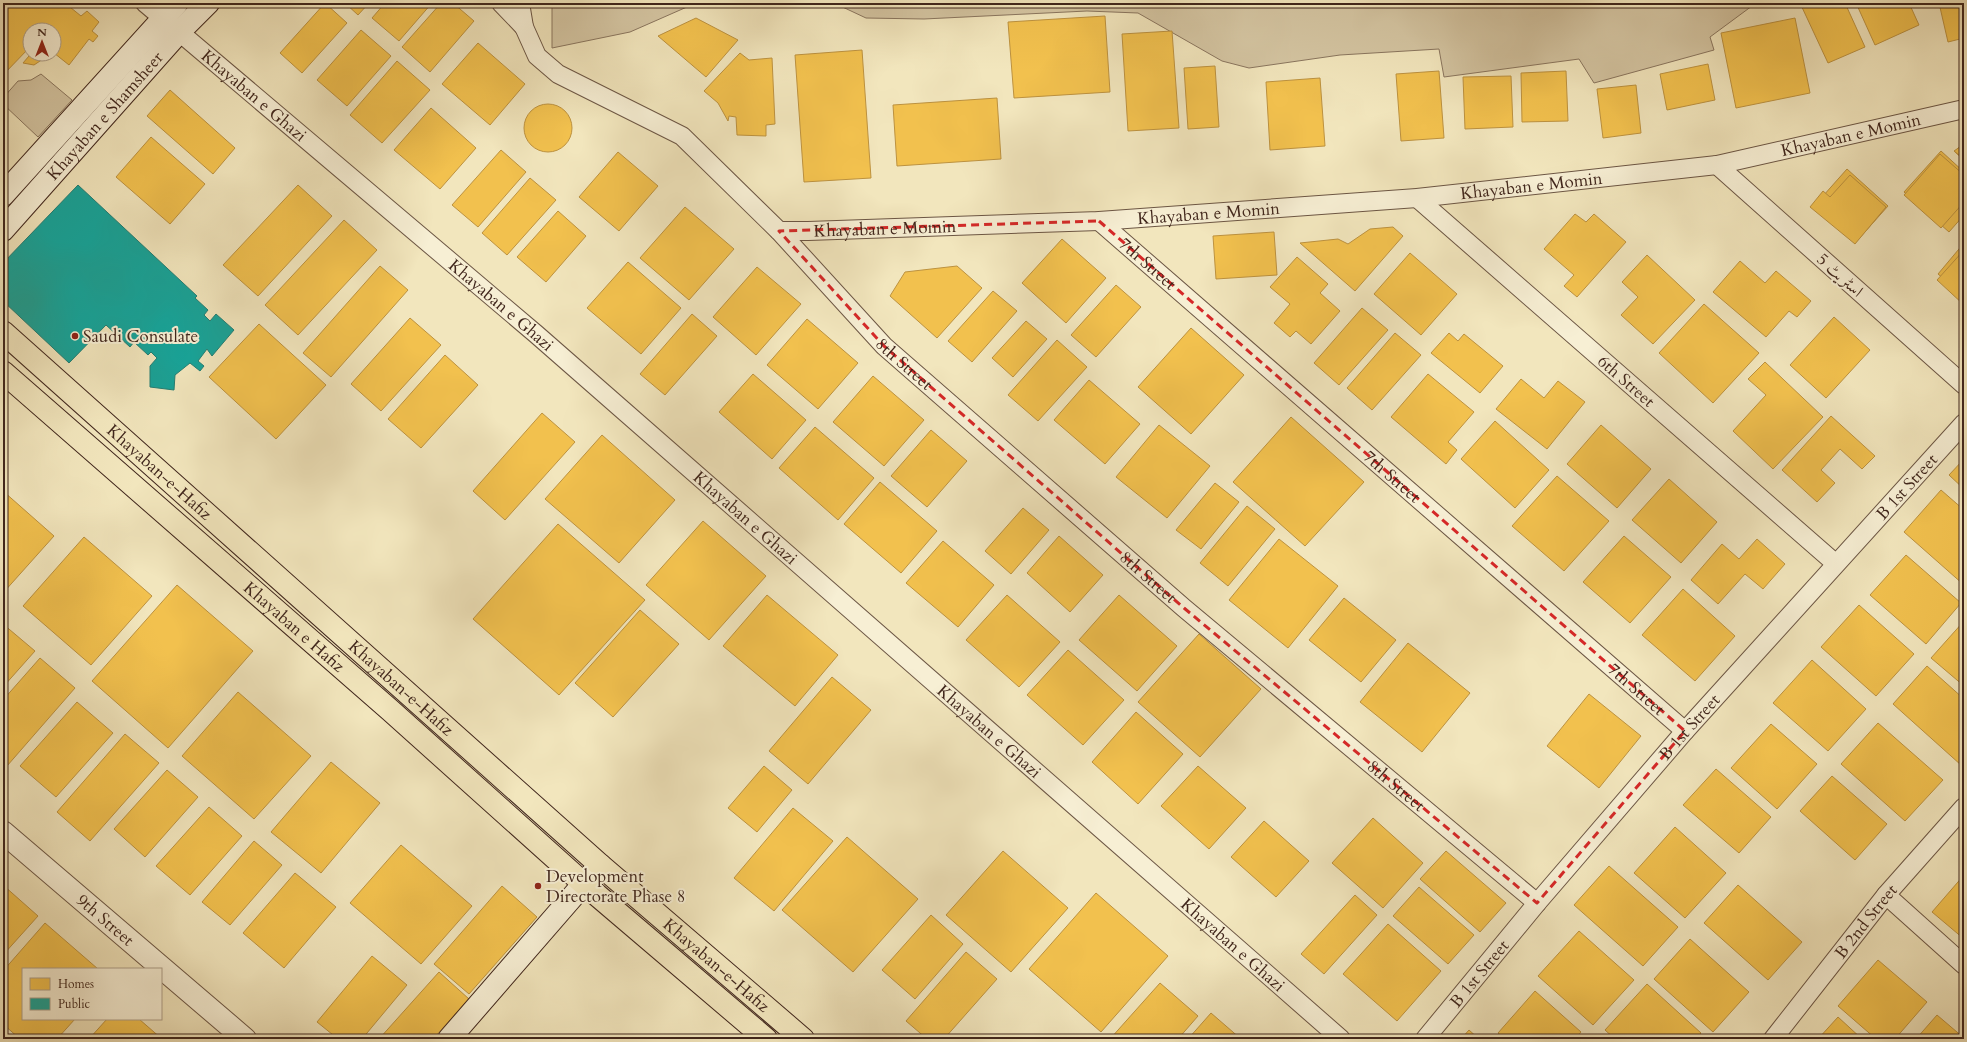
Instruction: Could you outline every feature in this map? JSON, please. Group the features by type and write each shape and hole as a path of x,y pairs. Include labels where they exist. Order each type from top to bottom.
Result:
{"main road":[{"name":"Khayaban e Shamsheer","path":"3,195 177,3"},
{"name":"Khayaban e Shamsheer","path":"3,230 179,32 208,3"},
{"name":"Khayaban-e-Hafiz","path":"3,332 600,865 802,1039"},
{"name":"Khayaban e Hafiz","path":"3,372 390,710 584,884"},
{"name":"9th Street","path":"3,832 246,1039"},
{"path":"449,1039 600,865"},
{"name":"Khayaban-e-Hafiz","path":"584,884 766,1039"}],"street":[{"name":"Khayaban e Ghazi","path":"145,3 162,19 536,334 1341,1039"},
{"path":"501,3 524,27"},
{"path":"520,3 524,27 537,56 558,74 682,136 779,231"},
{"name":"Khayaban e Momin","path":"779,231 1099,222 1417,198 1717,165 1964,109"},
{"name":"اسٹریٹ 5","path":"1717,165 1964,386"},
{"name":"6th Street","path":"1417,198 1835,563"},
{"name":"7th Street","path":"1099,222 1685,731"},
{"name":"8th Street","path":"779,231 884,346 1184,608 1537,903"},
{"name":"B 1st Street","path":"1425,1039 1537,903 1685,731 1835,563 1964,423"},
{"name":"B 2nd Street","path":"1773,1039 1886,895 1964,807"},
{"path":"1886,895 1964,965"}],"highlighted area":[{"path":"1099,221 1685,731 1537,903 1184,608 884,346 779,231"}],"shaded area":[{"path":"552,3 696,3 630,32 552,48"},
{"path":"834,3 1756,3 1710,37 1714,50 1594,83 1579,59 1444,77 1439,49 1340,55 1249,68 1222,61 1138,13 1087,11 924,19 866,18"},
{"path":"41,74 72,100 38,137 3,104 3,98 18,81 31,80"}],"building: Homes":[{"path":"9,3 65,3 81,16 87,11 99,22 92,31 98,36 93,42 89,39 69,65 62,59 62,22 22,22 22,55 3,75 3,10"},
{"path":"325,3 347,23 302,73 280,53"},
{"path":"345,3 369,3 358,15"},
{"path":"385,3 432,3 399,41 372,18"},
{"path":"441,3 453,3 474,21 430,72 402,47"},
{"path":"1800,3 1845,3 1865,47 1828,63"},
{"path":"1856,3 1909,3 1919,25 1875,45"},
{"path":"1939,3 1964,3 1964,38 1948,42"},
{"path":"1105,16 1110,92 1014,98 1008,22"},
{"path":"696,18 738,40 706,77 658,36"},
{"path":"1795,18 1810,93 1736,108 1721,33"},
{"path":"361,30 391,56 347,106 317,80"},
{"path":"1172,31 1179,128 1128,131 1122,34"},
{"path":"478,43 525,84 490,125 442,84"},
{"path":"862,50 871,178 804,182 795,55"},
{"path":"740,53 749,60 772,58 775,124 766,125 766,136 737,135 736,117 729,116 728,121 718,103 704,91"},
{"path":"397,61 430,90 382,143 350,115"},
{"path":"24,62 38,62 34,65 23,63"},
{"path":"1708,64 1715,100 1667,110 1660,74"},
{"path":"1215,66 1219,127 1188,129 1184,68"},
{"path":"1439,71 1444,138 1401,141 1396,74"},
{"path":"1566,71 1568,121 1522,122 1521,73"},
{"path":"1511,76 1513,127 1465,129 1463,77"},
{"path":"1320,78 1325,146 1270,150 1266,82"},
{"path":"1636,85 1641,133 1603,138 1597,89"},
{"path":"170,90 235,148 213,174 147,116"},
{"path":"997,98 1001,159 897,166 893,105"},
{"path":"548,104 557,106 565,111 570,119 572,128 570,137 565,145 557,150 548,152 539,150 531,145 526,137 524,128 526,119 531,111 539,106"},
{"path":"431,108 476,148 440,189 394,150"},
{"path":"151,137 205,184 170,224 116,177"},
{"path":"1964,142 1964,160 1955,152"},
{"path":"1964,144 1964,159 1954,151"},
{"path":"501,150 526,172 478,227 452,205"},
{"path":"1941,151 1964,172 1964,215 1949,232 1904,192"},
{"path":"618,152 658,186 619,231 579,197"},
{"path":"1940,154 1964,175 1964,202 1941,228 1904,195"},
{"path":"1847,169 1888,206 1856,242 1815,205"},
{"path":"1850,175 1886,207 1855,244 1810,207 1823,191 1830,197"},
{"path":"530,178 556,200 507,255 482,233"},
{"path":"298,185 332,216 258,296 223,265"},
{"path":"685,207 734,249 689,300 640,258"},
{"path":"558,211 586,236 546,282 517,257"},
{"path":"1575,214 1586,222 1594,214 1626,242 1577,297 1564,286 1574,275 1544,249"},
{"path":"344,220 377,250 298,335 265,305"},
{"path":"1393,227 1403,236 1355,291 1300,243 1338,239 1348,244 1370,229"},
{"path":"1274,232 1277,275 1216,279 1213,236"},
{"path":"1062,239 1106,278 1066,323 1022,283"},
{"path":"1964,243 1964,296 1938,274"},
{"path":"1964,250 1964,305 1937,280"},
{"path":"1410,253 1457,294 1421,335 1374,294"},
{"path":"1647,255 1695,300 1653,344 1621,315 1638,297 1622,282"},
{"path":"1297,257 1328,284 1320,293 1340,311 1311,344 1296,331 1290,337 1274,323 1290,304 1270,287"},
{"path":"1740,261 1765,283 1776,271 1811,301 1797,317 1789,311 1766,337 1713,292"},
{"path":"628,262 681,308 641,354 587,308"},
{"path":"380,266 408,290 331,377 303,353"},
{"path":"957,266 982,288 937,338 890,296 905,272"},
{"path":"757,267 801,304 756,355 713,317"},
{"path":"1116,285 1141,307 1096,357 1071,335"},
{"path":"993,291 1017,311 972,362 948,341"},
{"path":"1704,304 1759,353 1713,403 1659,353"},
{"path":"1362,308 1388,330 1339,385 1314,363"},
{"path":"692,314 717,336 665,395 640,374"},
{"path":"1834,317 1870,350 1826,398 1790,365"},
{"path":"410,318 441,345 381,411 351,384"},
{"path":"807,319 858,363 818,409 767,365"},
{"path":"1026,321 1047,339 1013,377 992,358"},
{"path":"259,324 326,385 276,439 209,377"},
{"path":"1191,328 1244,375 1191,434 1138,387"},
{"path":"1395,333 1421,355 1372,410 1347,388"},
{"path":"1449,333 1458,341 1464,334 1503,366 1480,393 1431,353"},
{"path":"1057,340 1087,367 1038,421 1008,395"},
{"path":"445,355 478,385 421,448 388,419"},
{"path":"1765,362 1823,417 1773,469 1733,431 1766,395 1748,379"},
{"path":"753,374 806,420 772,459 719,412"},
{"path":"1428,374 1474,412 1448,442 1457,450 1446,464 1391,417"},
{"path":"873,376 924,420 884,466 833,422"},
{"path":"1521,379 1544,398 1558,381 1585,402 1547,449 1496,409"},
{"path":"1089,380 1140,424 1105,464 1054,420"},
{"path":"542,413 575,442 505,520 473,491"},
{"path":"1831,416 1875,456 1862,469 1840,449 1821,470 1835,483 1817,502 1782,470"},
{"path":"1291,417 1364,482 1305,546 1233,482"},
{"path":"1495,421 1549,470 1515,508 1461,459"},
{"path":"1159,425 1210,466 1167,518 1116,477"},
{"path":"1601,425 1651,469 1617,508 1567,464"},
{"path":"815,427 874,478 838,520 779,468"},
{"path":"931,430 967,461 927,507 891,476"},
{"path":"602,435 675,500 619,563 545,499"},
{"path":"1964,459 1964,489 1949,475"},
{"path":"1557,476 1609,521 1564,571 1512,526"},
{"path":"1669,479 1717,522 1681,563 1632,520"},
{"path":"880,482 937,531 901,573 844,524"},
{"path":"1215,483 1239,502 1201,549 1176,530"},
{"path":"1941,490 1964,510 1964,585 1904,532"},
{"path":"3,491 54,536 3,593"},
{"path":"1247,506 1275,529 1228,586 1200,563"},
{"path":"1023,508 1049,530 1011,574 985,551"},
{"path":"703,521 766,576 709,640 646,585"},
{"path":"558,524 645,600 559,695 473,619"},
{"path":"1059,536 1103,575 1070,612 1027,573"},
{"path":"1624,536 1671,577 1630,623 1583,582"},
{"path":"84,537 152,596 91,665 23,606"},
{"path":"1279,539 1338,586 1288,648 1229,600"},
{"path":"1757,539 1785,564 1763,589 1745,574 1718,604 1691,580 1722,544 1739,559"},
{"path":"943,541 994,585 958,627 906,583"},
{"path":"1906,555 1961,603 1926,644 1870,595"},
{"path":"177,585 253,651 168,748 92,681"},
{"path":"1683,589 1735,636 1695,681 1642,635"},
{"path":"767,595 838,655 795,706 723,646"},
{"path":"1007,595 1060,642 1019,687 966,640"},
{"path":"1119,595 1177,646 1137,691 1079,640"},
{"path":"1344,598 1396,640 1361,682 1309,640"},
{"path":"1859,605 1914,654 1876,696 1821,647"},
{"path":"640,610 679,644 613,717 575,683"},
{"path":"1964,621 1964,686 1931,658"},
{"path":"3,624 35,651 3,687"},
{"path":"1199,634 1261,689 1200,757 1138,702"},
{"path":"1408,643 1470,693 1422,752 1360,702"},
{"path":"1068,650 1124,700 1083,745 1027,695"},
{"path":"40,658 75,688 7,766 3,763 3,700"},
{"path":"1812,660 1866,709 1828,751 1773,703"},
{"path":"1927,666 1964,699 1964,762 1961,765 1893,704"},
{"path":"832,677 871,710 808,784 769,751"},
{"path":"238,692 311,756 254,819 182,756"},
{"path":"1589,694 1641,736 1599,788 1547,746"},
{"path":"77,702 113,733 56,797 20,766"},
{"path":"1136,712 1183,754 1138,804 1092,762"},
{"path":"1878,723 1943,780 1905,821 1841,764"},
{"path":"1771,724 1817,764 1777,809 1731,768"},
{"path":"125,734 159,763 90,841 57,812"},
{"path":"331,762 380,803 321,873 271,832"},
{"path":"764,766 792,790 757,832 728,808"},
{"path":"1198,766 1246,808 1209,849 1161,806"},
{"path":"1716,769 1771,817 1739,853 1683,805"},
{"path":"167,770 198,797 145,857 114,829"},
{"path":"1832,776 1887,824 1855,860 1800,811"},
{"path":"209,807 242,836 190,895 156,866"},
{"path":"793,808 833,841 774,911 734,878"},
{"path":"1373,818 1423,863 1383,908 1332,863"},
{"path":"1264,821 1309,861 1276,897 1231,857"},
{"path":"1675,827 1726,873 1685,918 1634,873"},
{"path":"847,837 918,899 853,972 782,910"},
{"path":"254,841 282,865 230,925 202,902"},
{"path":"401,845 472,906 421,964 350,903"},
{"path":"1003,851 1068,908 1011,972 946,915"},
{"path":"1446,851 1506,903 1480,932 1420,879"},
{"path":"1609,866 1678,927 1643,966 1574,905"},
{"path":"295,873 336,907 284,968 243,933"},
{"path":"1964,875 1964,939 1932,912"},
{"path":"3,885 38,916 3,955"},
{"path":"1738,885 1802,942 1768,980 1704,923"},
{"path":"502,886 537,917 469,994 434,964"},
{"path":"1419,887 1474,935 1448,964 1393,916"},
{"path":"1096,893 1168,956 1101,1032 1029,969"},
{"path":"1355,895 1377,915 1324,974 1301,954"},
{"path":"931,915 963,944 915,999 882,970"},
{"path":"45,923 97,968 22,968 22,1020 74,1020 57,1039 20,1039 3,1024 3,971"},
{"path":"1388,924 1441,971 1397,1021 1343,974"},
{"path":"1579,931 1634,980 1593,1025 1538,976"},
{"path":"1690,939 1749,992 1713,1032 1654,979"},
{"path":"966,952 997,979 944,1039 927,1039 906,1021"},
{"path":"372,956 407,985 362,1039 338,1039 317,1022"},
{"path":"1878,960 1927,1002 1895,1039 1876,1039 1838,1006"},
{"path":"439,972 469,999 433,1039 379,1039"},
{"path":"1160,983 1198,1016 1178,1039 1110,1039"},
{"path":"1647,984 1701,1033 1696,1039 1615,1039 1605,1030"},
{"path":"1535,991 1581,1032 1575,1039 1505,1039 1498,1033"},
{"path":"1211,1013 1241,1039 1188,1039"},
{"path":"1937,1015 1964,1038 1964,1039 1916,1039"},
{"path":"1838,1017 1862,1039 1818,1039"},
{"path":"106,1020 140,1020 162,1039 89,1039"},
{"path":"1469,1030 1479,1039 1461,1039"}],"building: Public":[{"path":"78,185 197,296 195,298 208,310 204,315 210,321 216,314 234,330 212,356 207,349 198,361 204,366 200,371 190,363 175,375 174,390 150,387 150,366 157,358 151,352 148,355 134,342 130,347 106,325 69,363 3,301 3,263"}],"place":[{"name":"Saudi Consulate","path":"75,336"},
{"name":"Development Directorate Phase 8","path":"538,886"}]}
